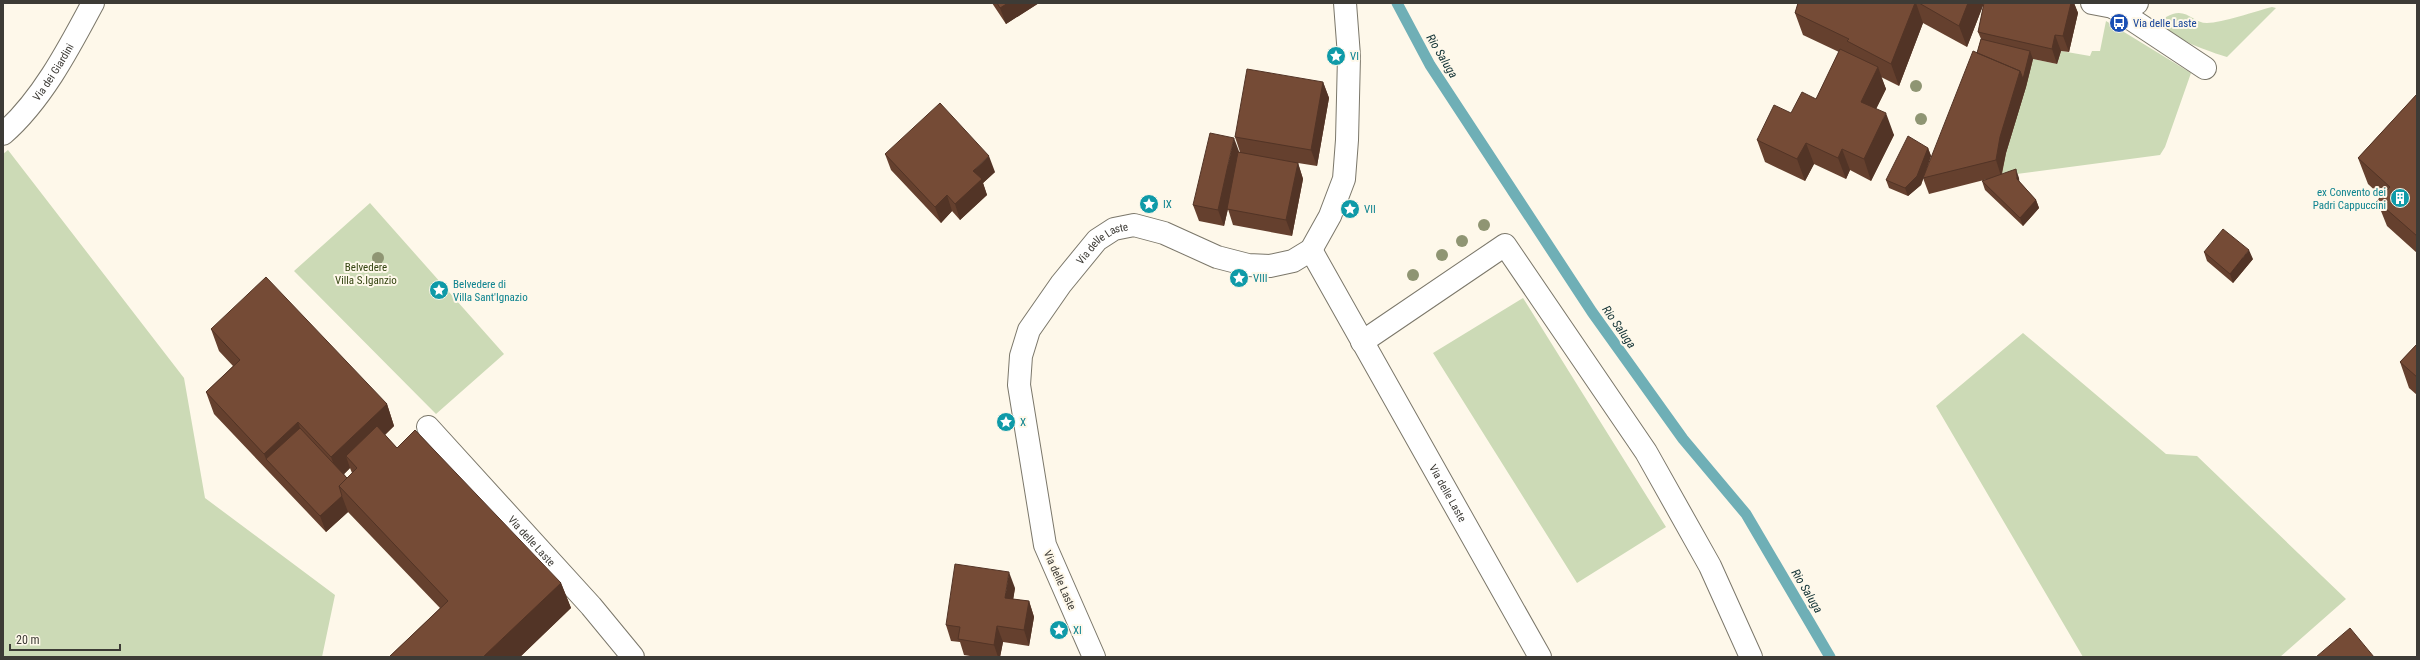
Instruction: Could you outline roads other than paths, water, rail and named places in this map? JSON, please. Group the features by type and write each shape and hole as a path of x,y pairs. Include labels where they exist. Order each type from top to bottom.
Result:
{"street":[{"name":"Via dei Giardini","path":"3,134 22,117 57,65 93,3"},
{"name":"Via delle Laste","path":"1094,657 1045,545 1019,385 1021,356 1029,330 1061,284 1098,240 1114,229 1134,225 1164,233 1217,257 1248,265 1270,266 1293,261 1311,250 1330,216 1344,179 1347,140 1349,56 1346,3"},
{"path":"2092,3 2113,7 2137,3"},
{"path":"2113,7 2205,68"},
{"path":"1358,336 1505,244 1646,452 1710,566 1752,657"},
{"name":"Via delle Laste","path":"1311,250 1358,336 1540,657"},
{"name":"Via delle Laste","path":"428,426 591,606 633,657"}],"waterway":[{"name":"Rio Saluga","path":"1397,3 1430,65 1592,312 1683,439 1746,514 1830,657"}],"place":[{"name":"Via delle Laste","path":"2119,23"},
{"name":"VI","path":"1336,56"},
{"name":"ex Convento dei Padri Cappuccini","path":"2400,198"},
{"name":"IX","path":"1149,204"},
{"name":"VII","path":"1350,209"},
{"name":"VIII","path":"1239,278"},
{"name":"Belvedere di Villa Sant'Ignazio","path":"439,290"},
{"name":"X","path":"1006,422"},
{"name":"XI","path":"1059,630"}],"park label":[{"name":"Belvedere Villa S.Iganzio","path":"366,273"}]}
